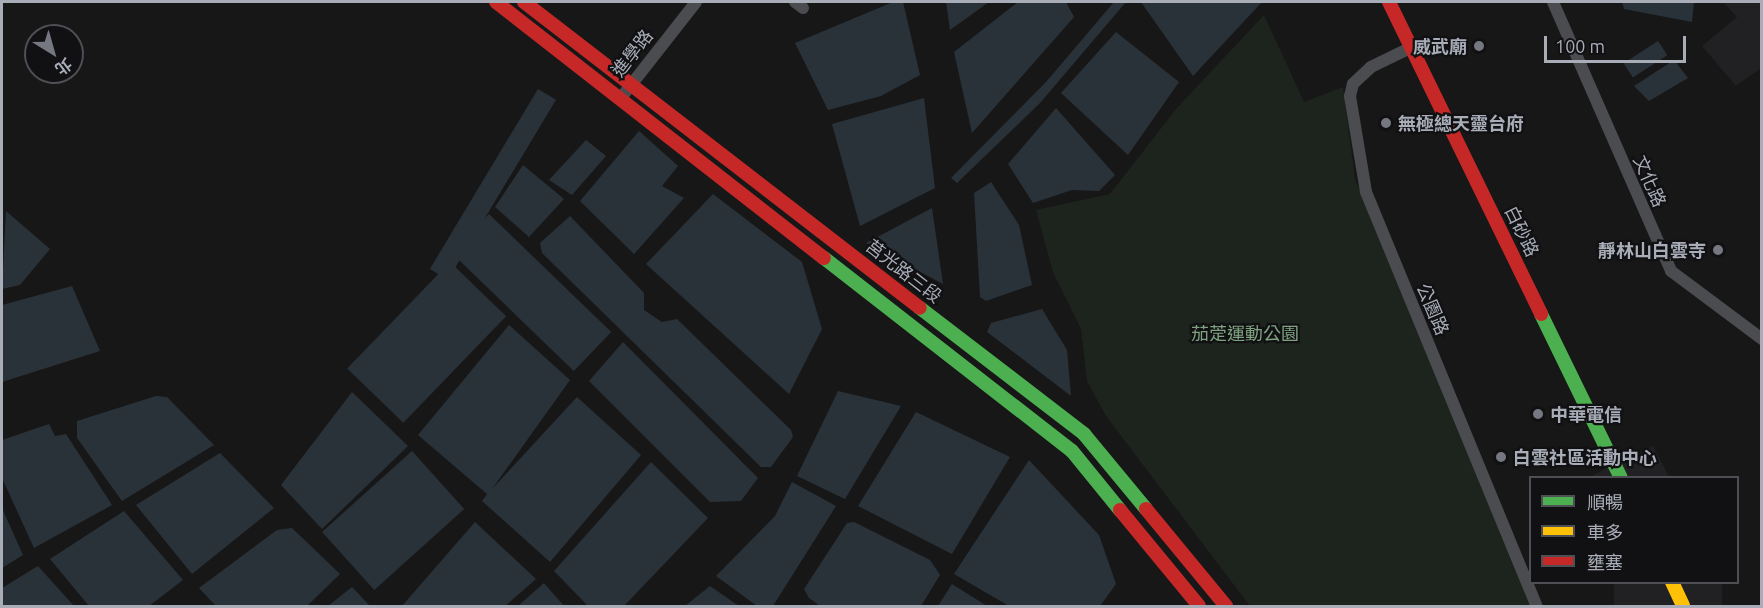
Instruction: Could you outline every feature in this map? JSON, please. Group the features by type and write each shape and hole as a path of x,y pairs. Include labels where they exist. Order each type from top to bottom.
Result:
{"street":[{"path":"496,2 1072,451 1199,606"},
{"name":"莒光路三段","path":"524,2 1084,434 1226,606"},
{"name":"進學路","path":"620,99 696,2"},
{"name":"白砂路","path":"1389,2 1621,476"},
{"name":"文化路","path":"1553,2 1671,271 1761,339"},
{"name":"公園路","path":"1412,47 1371,67 1353,84 1350,96 1366,192 1537,606"},
{"path":"851,281 855,257"},
{"path":"1673,584 1683,606"}],"shaded area":[{"path":"893,2 903,2 920,75 881,96 828,110 795,43"},
{"path":"946,2 989,2 950,30"},
{"path":"1018,2 1066,2 1074,17 972,133 954,52"},
{"path":"1114,2 1126,2 1040,103 957,183 951,178 1046,82"},
{"path":"1141,2 1262,2 1193,76"},
{"path":"1622,2 1694,2 1692,22 1624,9"},
{"path":"1723,2 1761,2 1761,68 1736,86 1702,46 1737,17"},
{"path":"1116,32 1179,82 1128,155 1061,93"},
{"path":"1658,41 1667,55 1633,78 1624,63"},
{"path":"1674,60 1688,78 1649,101 1634,86"},
{"path":"538,89 556,100 448,280 430,269"},
{"path":"924,98 935,188 860,226 832,124"},
{"path":"1056,108 1115,175 1099,191 1072,190 1033,203 1008,164"},
{"path":"639,131 678,166 662,186 684,198 634,254 580,201"},
{"path":"586,140 606,156 572,195 549,180"},
{"path":"523,165 564,199 529,237 495,207"},
{"path":"991,182 1019,225 1032,285 986,301 980,297 974,193"},
{"path":"713,194 802,262 822,329 789,394 646,264"},
{"path":"932,208 943,284 866,243"},
{"path":"6,211 50,249 20,285 2,289"},
{"path":"489,214 611,332 574,371 451,253"},
{"path":"570,216 644,293 644,310 662,322 677,319 791,430 793,437 771,467 761,467 542,253 540,243"},
{"path":"450,262 506,316 403,423 347,368"},
{"path":"72,286 100,351 2,382 2,305"},
{"path":"1042,309 1067,350 1071,396 987,332 991,323"},
{"path":"509,325 570,380 492,489 577,397 641,455 550,562 482,501 487,494 418,435"},
{"path":"623,342 758,478 741,501 710,502 589,381"},
{"path":"838,391 901,406 845,499 797,476"},
{"path":"352,392 408,446 322,529 281,485"},
{"path":"156,396 167,397 214,445 122,501 77,438 77,421"},
{"path":"916,412 1010,457 952,554 858,506"},
{"path":"49,424 55,436 66,434 112,505 34,548 2,478 2,440"},
{"path":"1653,446 1668,476 1593,476"},
{"path":"412,451 464,509 374,590 322,532"},
{"path":"220,453 274,508 192,574 136,505"},
{"path":"1029,460 1099,535 1116,584 1100,606 1009,606 954,574"},
{"path":"651,462 708,518 624,606 588,606 554,571"},
{"path":"792,482 836,506 773,606 757,606 716,576 775,516"},
{"path":"2,508 23,555 2,568"},
{"path":"124,511 183,580 149,606 89,606 50,559"},
{"path":"475,522 536,579 505,606 402,606"},
{"path":"854,522 930,560 940,575 921,606 820,606 809,598 804,589 847,523"},
{"path":"292,528 340,574 307,606 216,606 199,588 277,530"},
{"path":"38,566 74,606 2,606 2,588"},
{"path":"544,583 564,606 518,606"},
{"path":"952,584 987,606 938,606"},
{"path":"1614,584 1722,584 1722,606 1614,606"},
{"path":"710,586 739,606 685,606"},
{"path":"352,587 370,606 328,606"}],"green space":[{"name":"茄萣運動公園","path":"1264,15 1304,102 1343,87 1355,179 1535,606 1250,606 1106,416 1087,381 1081,329 1053,272 1036,210 1110,194 1176,109"}],"traffic: fast":[{"path":"824,258 1072,451 1120,510"},
{"path":"920,308 1084,434 1146,509"},
{"path":"1541,314 1620,476"}],"traffic: slow":[{"path":"1673,584 1683,606"}],"traffic: jam":[{"path":"496,2 824,258"},
{"path":"524,2 920,308"},
{"path":"1389,2 1541,314"},
{"path":"1146,509 1226,606"},
{"path":"1120,510 1199,606"}],"place":[{"name":"威武廟","path":"1479,46"},
{"name":"無極總天靈台府","path":"1386,123"},
{"name":"靜林山白雲寺","path":"1718,250"},
{"name":"中華電信","path":"1538,414"},
{"name":"白雲社區活動中心","path":"1501,457"}]}
